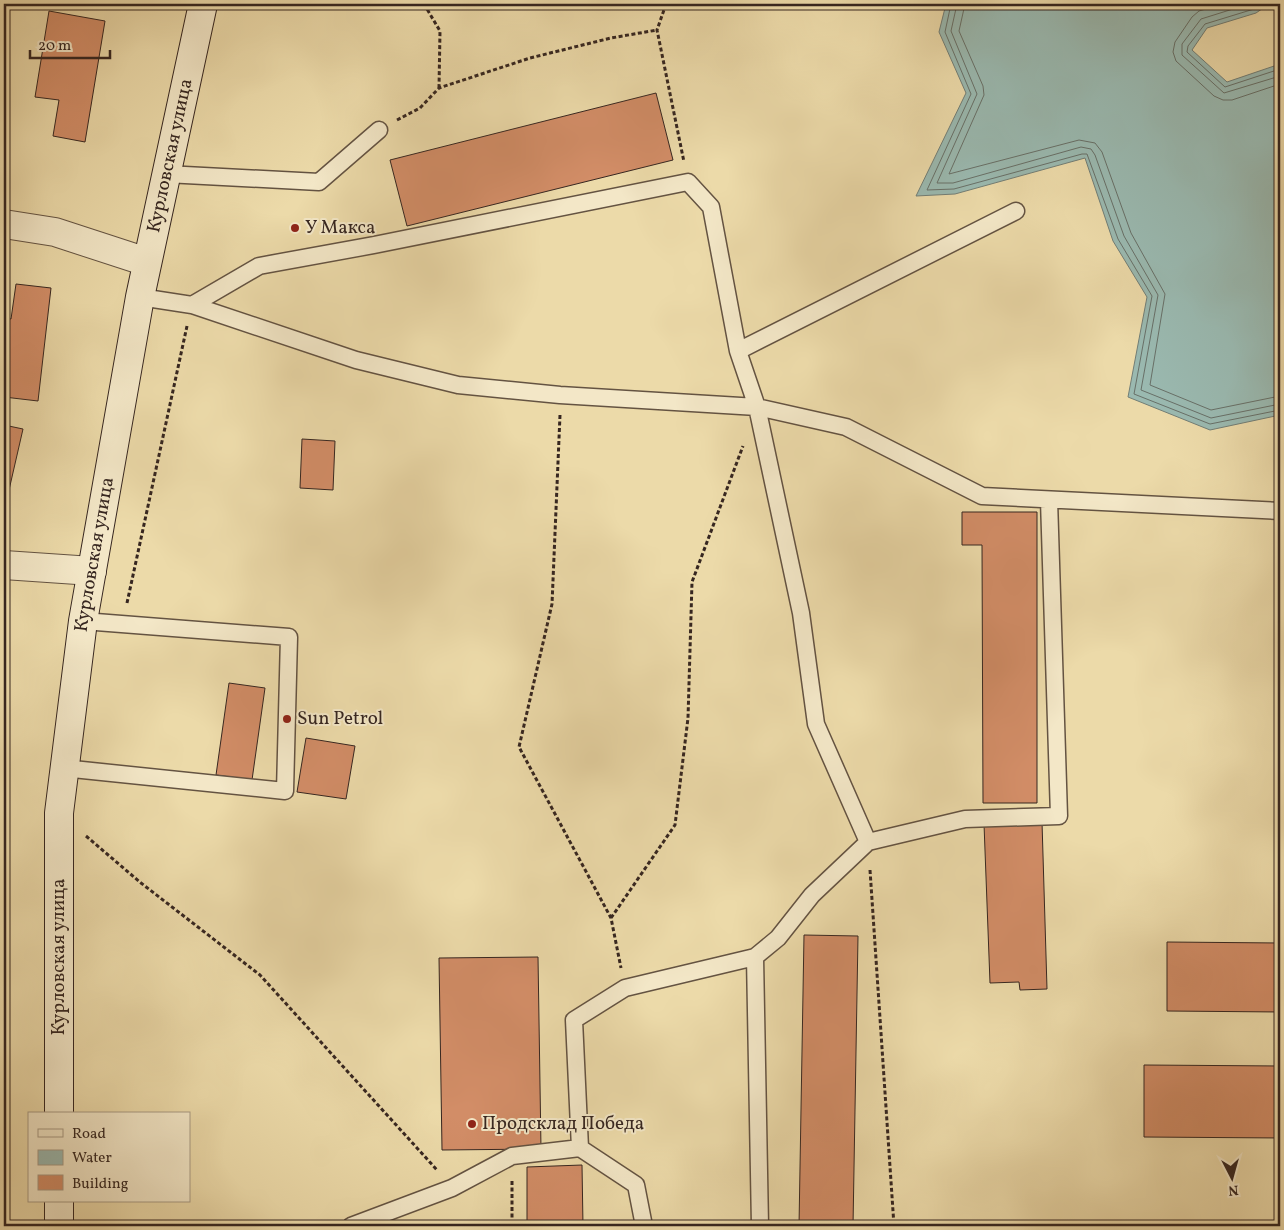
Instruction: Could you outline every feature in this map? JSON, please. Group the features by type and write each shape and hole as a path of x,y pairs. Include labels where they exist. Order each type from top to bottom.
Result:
{"main road":[{"name":"Курловская улица","path":"59,1112 59,812 63,768 83,621 140,298 204,4"},
{"path":"4,224 55,232 147,262"},
{"path":"4,565 92,571"},
{"path":"59,1202 59,1226"}],"lane":[{"path":"166,174 319,182 379,130"},
{"path":"192,305 259,266 374,246 688,182 711,207 738,351 757,407 802,613 816,724 868,842"},
{"path":"738,351 1016,211"},
{"path":"140,298 192,305 356,360 449,383 560,395 757,407 846,427 982,496 1280,511"},
{"path":"580,1148 574,1020 625,988 755,957 778,938 812,895 868,842 965,819 1059,816 1049,500"},
{"path":"63,768 285,791 289,637 83,621"},
{"path":"755,957 760,1226"},
{"path":"351,1226 452,1188 512,1156 580,1148 636,1185 644,1226"}],"path":[{"path":"424,4 440,30 438,88"},
{"path":"666,4 657,30 688,182"},
{"path":"420,108 438,88 530,58 612,38 657,30"},
{"path":"123,624 192,305"},
{"path":"560,395 552,604 519,747 611,918 625,988"},
{"path":"611,918 675,825 688,718 692,582 757,407"},
{"path":"59,812 141,883 260,974 452,1188"},
{"path":"868,842 894,1226"},
{"path":"512,1156 512,1226"}],"water":[{"path":"946,4 1269,4 1256,13 1207,28 1192,50 1227,82 1280,64 1280,415 1210,430 1128,397 1147,297 1113,241 1085,158 955,194 916,196 966,93 939,32"}],"building":[{"path":"49,11 105,21 85,142 53,136 59,100 35,97"},
{"path":"656,93 673,160 407,226 390,160"},
{"path":"16,284 51,288 38,401 4,397 7,357 4,357 4,318 11,319"},
{"path":"4,425 23,429 9,490 4,489"},
{"path":"302,439 335,441 333,490 300,488"},
{"path":"962,512 1037,512 1037,803 983,803 982,545 962,545"},
{"path":"229,683 265,688 252,780 216,775"},
{"path":"306,738 355,746 346,799 297,792"},
{"path":"1042,822 1047,989 1020,990 1019,982 990,983 984,824"},
{"path":"804,935 858,936 853,1226 799,1226"},
{"path":"1167,942 1280,943 1280,1012 1167,1011"},
{"path":"538,957 541,1149 442,1150 439,958"},
{"path":"1144,1065 1280,1066 1280,1138 1144,1137"},
{"path":"582,1165 583,1226 527,1226 527,1167"}],"place":[{"name":"У Макса","path":"295,228"},
{"name":"Sun Petrol","path":"287,719"},
{"name":"Продсклад Победа","path":"472,1124"}]}
